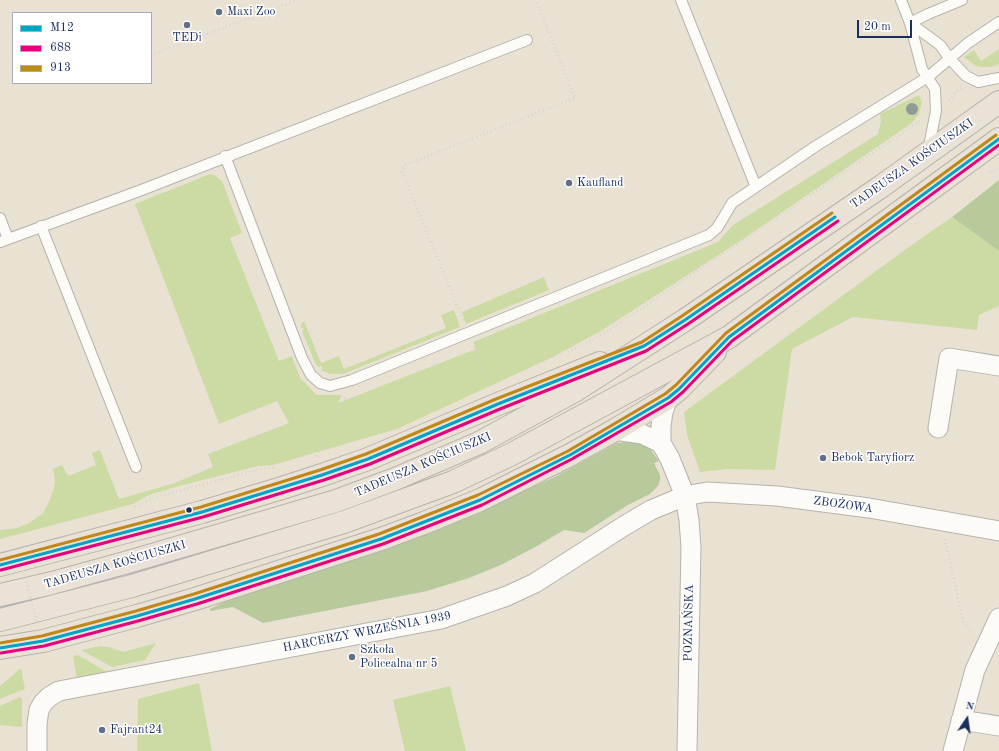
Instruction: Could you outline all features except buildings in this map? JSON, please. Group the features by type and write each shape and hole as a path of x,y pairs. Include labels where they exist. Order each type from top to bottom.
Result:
{"main road":[{"name":"TADEUSZA KOŚCIUSZKI","path":"0,595 52,583 128,562 329,504 479,444 576,390 685,320 927,154 999,102"},
{"name":"TADEUSZA KOŚCIUSZKI","path":"0,620 132,586 344,522 453,482 512,454 729,337 999,139"},
{"path":"0,648 42,641 195,599 381,539 480,500 570,455 668,398 679,389 729,337"},
{"path":"0,565 202,512 322,475 368,458 644,346"}],"street":[{"path":"938,428 949,358 999,366"},
{"path":"660,443 663,412 668,398"},
{"path":"615,430 642,434 660,443 670,460 685,496"},
{"name":"ZBOŻOWA","path":"685,496 707,492 777,496 869,508 999,531"},
{"name":"HARCERZY WRZEŚNIA 1939","path":"37,751 37,724 39,710 49,697 59,691 441,619 507,596 535,582 651,510 685,496"},
{"name":"POZNAŃSKA","path":"685,496 691,547 687,751"},
{"path":"953,751 975,670 999,618"},
{"path":"961,720 999,726"}],"lane":[{"path":"681,0 756,187"},
{"path":"901,0 910,23 922,69 935,89 936,111 927,154"},
{"path":"910,23 962,0"},
{"path":"225,156 302,358 311,375 320,383 330,386 352,380 709,234 717,228 732,203 816,146 928,77 968,43 999,22"},
{"path":"910,23 940,45 950,59 966,76 978,82 999,78"},
{"path":"0,218 4,240 139,191 225,156 527,40"},
{"path":"41,226 136,467"}],"path":[{"path":"152,55 297,0"},
{"path":"492,388 402,171 405,165 575,98 536,0"},
{"path":"566,354 606,332 920,120 925,103 949,100 960,90 966,76"},
{"path":"467,350 474,347"},
{"path":"323,454 316,456 345,398 352,396"},
{"path":"135,507 150,499 260,469 279,467"},
{"path":"941,521 963,621 985,648"},
{"path":"23,570 37,621"}],"green space":[{"path":"999,49 999,64 991,67 976,66 964,57 974,50 981,61"},
{"path":"919,95 922,103 919,114 912,123 743,239 601,331 553,357 397,429 273,465 258,466 179,486 149,495 133,504 0,539 0,530 17,528 29,523 43,513 54,488 55,480 53,469 62,465 68,476 96,465 92,453 100,450 119,499 172,484 213,467 208,454 289,423 277,401 219,424 135,204 210,174 216,176 222,181 242,233 230,238 279,361 292,356 300,378 317,395 342,395 338,403 476,349 473,342 718,242 733,225 878,134 881,121 880,114"},
{"path":"999,180 999,251 952,217"},
{"path":"952,217 999,251 999,306 979,315 977,330 853,317 792,349 775,470 729,469 700,472 687,435 684,412"},
{"path":"544,277 549,290 466,324 462,312"},
{"path":"454,310 460,327 343,374 330,374 321,370 321,366 318,367 302,332 303,328 301,328 301,324 304,321 321,363 339,356 344,369 446,328 441,315"},
{"path":"635,441 650,449 659,461 654,463 660,475 658,486 650,494 628,505 584,533 564,530 503,564 469,578 427,591 263,623 233,607 210,611 210,609 238,595 427,532 553,478 617,443"},
{"path":"156,643 145,660 112,667 81,650 101,646 123,652"},
{"path":"78,655 109,673 77,679 73,656"},
{"path":"21,668 25,689 0,699 0,686"},
{"path":"199,683 212,751 137,751 138,699"},
{"path":"450,686 466,751 405,751 393,700"},
{"path":"20,697 22,698 22,727 0,725 0,706"}],"transit line":[{"name":"913","path":"0,643 42,636 136,611 194,594 379,534 478,495 568,451 665,394 676,385 726,333 996,135"},
{"name":"M12","path":"0,648 43,641 137,616 195,599 381,539 480,500 570,455 668,398 679,389 729,337 999,139"},
{"name":"688","path":"1,653 44,646 197,604 383,544 482,505 572,459 671,402 683,392 732,341 999,145"},
{"name":"913","path":"0,560 201,507 320,470 366,454 496,399 642,342 832,213"},
{"name":"M12","path":"0,565 202,512 322,475 368,459 498,404 644,346 685,320 835,217"},
{"name":"688","path":"1,570 203,517 324,480 370,464 500,409 646,351 838,221"}],"place":[{"name":"Maxi Zoo","path":"219,12"},
{"name":"TEDi","path":"187,25"},
{"name":"Kaufland","path":"569,183"},
{"name":"Bebok Taryfiorz","path":"823,458"},
{"name":"Szkoła Policealna nr 5","path":"352,657"},
{"name":"Fajrant24","path":"102,730"}]}
